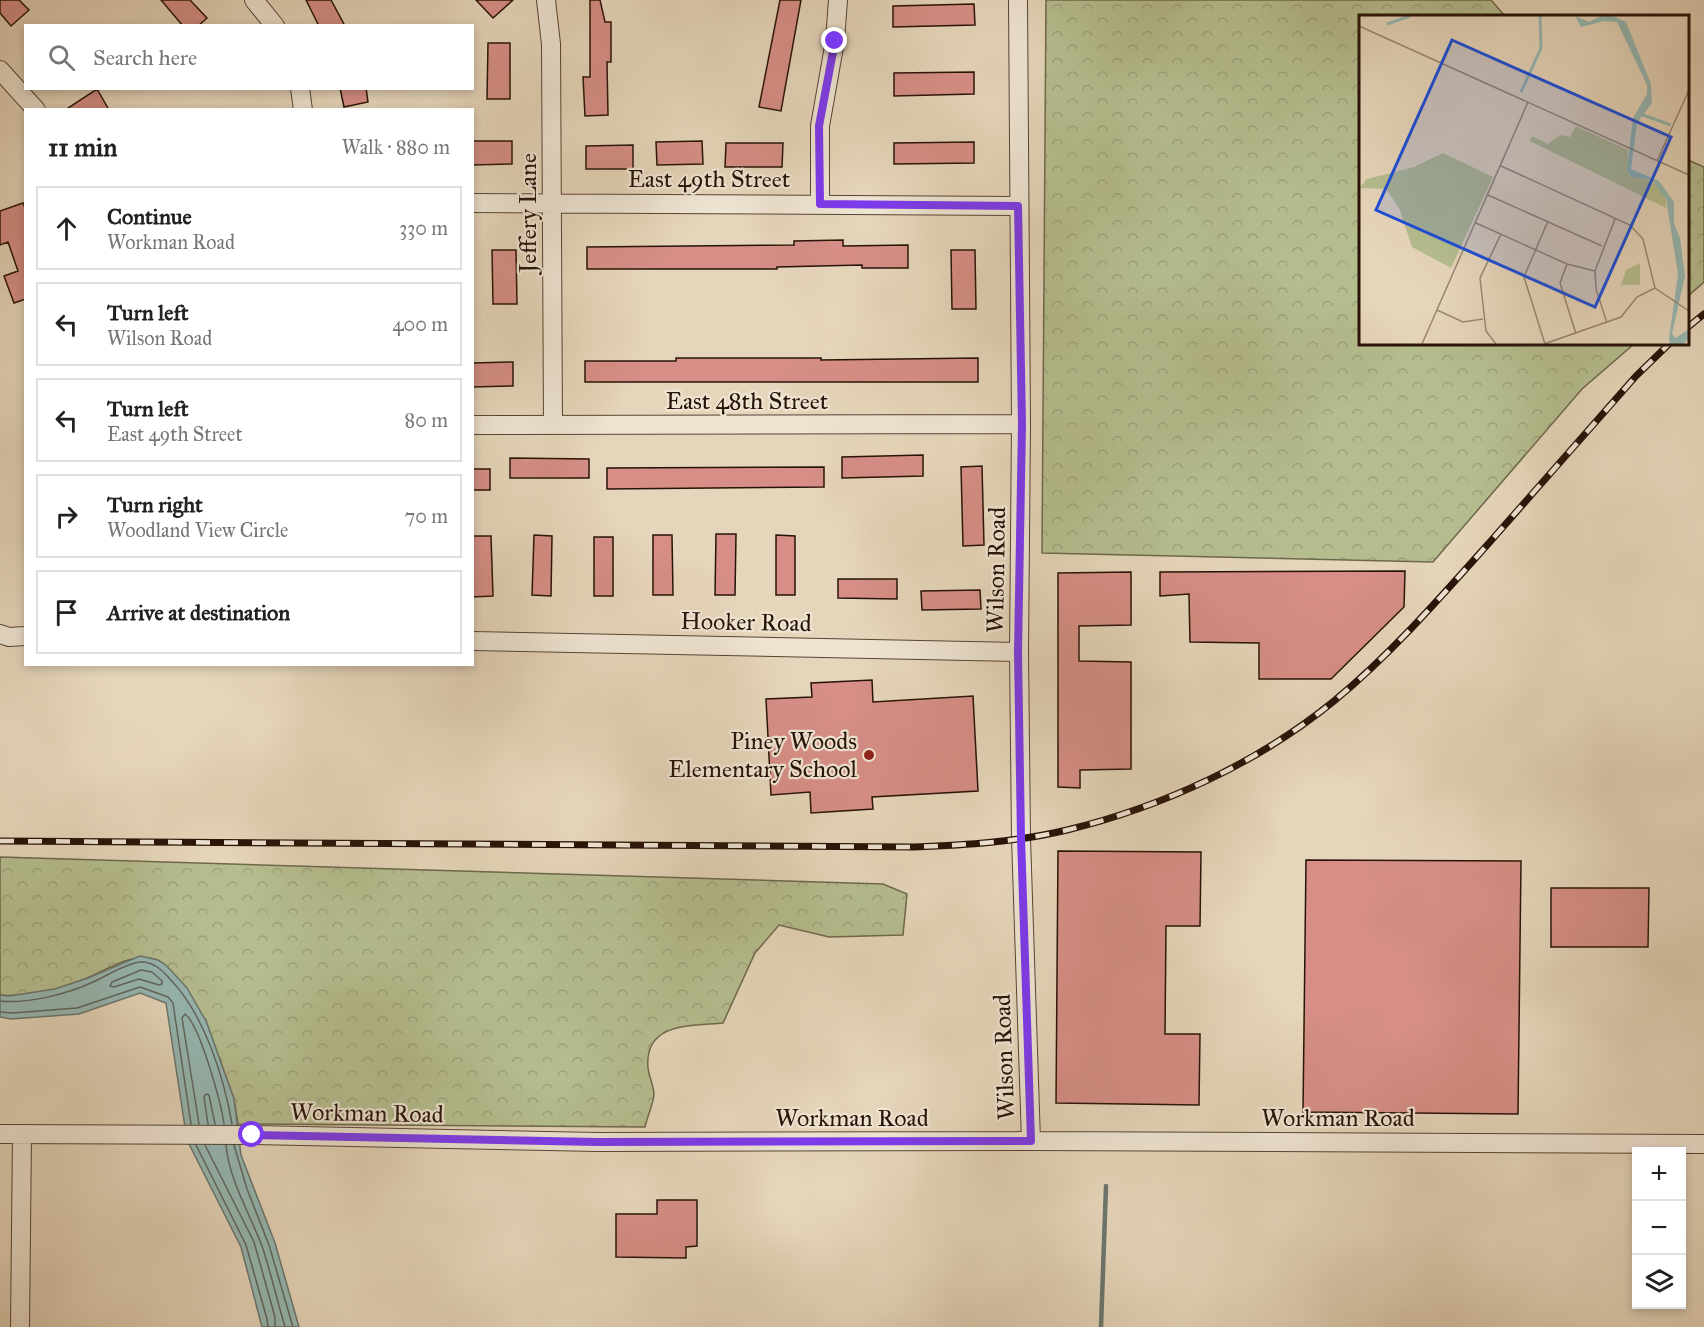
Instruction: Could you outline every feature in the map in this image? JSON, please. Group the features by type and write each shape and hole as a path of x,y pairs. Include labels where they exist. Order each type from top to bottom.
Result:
{"street":[{"path":"254,0 273,24"},
{"name":"Jeffery Lane","path":"546,0 551,44 553,425"},
{"path":"820,204 819,126 835,41 837,0"},
{"name":"Wilson Road","path":"1018,0 1018,206 1022,424 1018,652 1021,838 1031,1141"},
{"path":"0,70 34,108"},
{"path":"300,90 303,108"},
{"name":"East 49th Street","path":"474,203 1018,206"},
{"name":"East 48th Street","path":"474,425 1022,424"},
{"path":"0,634 9,637 24,636"},
{"name":"Hooker Road","path":"474,641 1018,652"},
{"name":"Workman Road","path":"0,1134 252,1135 609,1142 1704,1144"},
{"path":"20,1327 22,1134"}],"green space":[{"path":"1046,0 1491,0 1504,15 1359,15 1359,345 1633,345 1582,389 1433,562 1042,553"},
{"path":"1689,160 1704,167 1704,282 1689,295"},
{"path":"0,857 883,884 907,894 903,935 829,937 779,925 755,953 723,1023 672,1029 662,1034 654,1042 649,1053 648,1068 654,1095 645,1127 238,1124 234,1099 206,1021 158,960 139,958 130,960 56,989 33,994 0,995"}],"water":[{"path":"140,956 158,960 166,965 187,988 206,1021 234,1099 241,1155 275,1243 299,1327 262,1327 241,1247 187,1140 166,1003 140,993 79,1014 11,1019 0,1017 0,995 9,996 55,989"}],"building":[{"path":"0,0 19,0 29,10 11,26 0,13"},
{"path":"161,0 190,0 207,18 200,24 181,24"},
{"path":"306,0 331,0 344,24 318,24"},
{"path":"476,0 513,0 493,18"},
{"path":"590,0 600,0 605,22 611,22 611,62 607,62 608,115 585,116 583,77 590,77"},
{"path":"780,0 801,0 781,111 759,107"},
{"path":"974,4 975,25 893,27 893,6"},
{"path":"488,43 510,43 510,99 487,99"},
{"path":"974,72 974,94 894,96 894,73"},
{"path":"98,90 108,108 68,108"},
{"path":"340,90 366,90 368,102 344,107"},
{"path":"474,141 512,141 512,164 474,165"},
{"path":"702,141 703,164 657,165 656,142"},
{"path":"974,142 974,163 894,164 894,143"},
{"path":"726,143 783,143 782,167 725,167"},
{"path":"633,145 633,169 586,169 586,146"},
{"path":"23,203 24,205 24,300 14,303 4,276 18,271 8,242 0,245 0,211"},
{"path":"843,240 843,246 908,245 908,268 862,268 862,265 777,267 777,269 587,269 587,247 794,245 794,241"},
{"path":"492,250 516,250 517,304 493,304"},
{"path":"951,250 975,250 976,309 952,309"},
{"path":"676,358 821,358 821,360 978,358 978,382 585,382 585,361 676,361"},
{"path":"513,362 513,386 474,387 474,363"},
{"path":"923,455 923,476 842,478 842,457"},
{"path":"510,458 589,459 589,478 510,478"},
{"path":"982,466 984,545 963,546 961,467"},
{"path":"824,467 824,487 607,489 607,468"},
{"path":"474,469 490,469 490,490 474,490"},
{"path":"716,534 736,534 735,595 715,595"},
{"path":"534,535 552,536 551,596 532,595"},
{"path":"653,535 672,535 673,595 653,595"},
{"path":"776,535 795,536 795,595 776,595"},
{"path":"474,536 491,536 493,596 474,597"},
{"path":"594,537 613,537 613,596 594,596"},
{"path":"1405,571 1404,607 1331,679 1259,679 1259,643 1190,642 1189,594 1160,596 1160,572"},
{"path":"1131,572 1131,625 1079,626 1079,661 1131,662 1131,769 1080,770 1080,788 1058,787 1058,573"},
{"path":"838,579 897,579 897,599 838,598"},
{"path":"980,590 981,609 922,610 921,591"},
{"path":"872,680 873,702 973,696 978,791 872,797 873,809 811,813 810,792 771,795 766,699 812,697 811,683"},
{"path":"1058,851 1201,852 1200,926 1166,926 1165,1034 1200,1034 1199,1105 1056,1103"},
{"path":"1306,860 1521,861 1518,1114 1303,1112"},
{"path":"1551,888 1649,888 1648,947 1551,947"},
{"path":"657,1200 697,1200 697,1246 686,1247 686,1258 616,1257 616,1214 657,1214"}],"waterway":[{"path":"1101,1327 1106,1186"}],"railway":[{"path":"1689,326 1704,314"},
{"path":"0,841 914,847 1010,840 1067,830 1103,820 1138,809 1208,780 1274,744 1334,701 1415,625 1636,376 1668,345"}],"place":[{"name":"Piney Woods Elementary School","path":"869,755"}],"route":[{"path":"252,1135 598,1142 1031,1141 1021,838 1018,652 1022,424 1018,206 820,204 819,126 835,41"}]}
